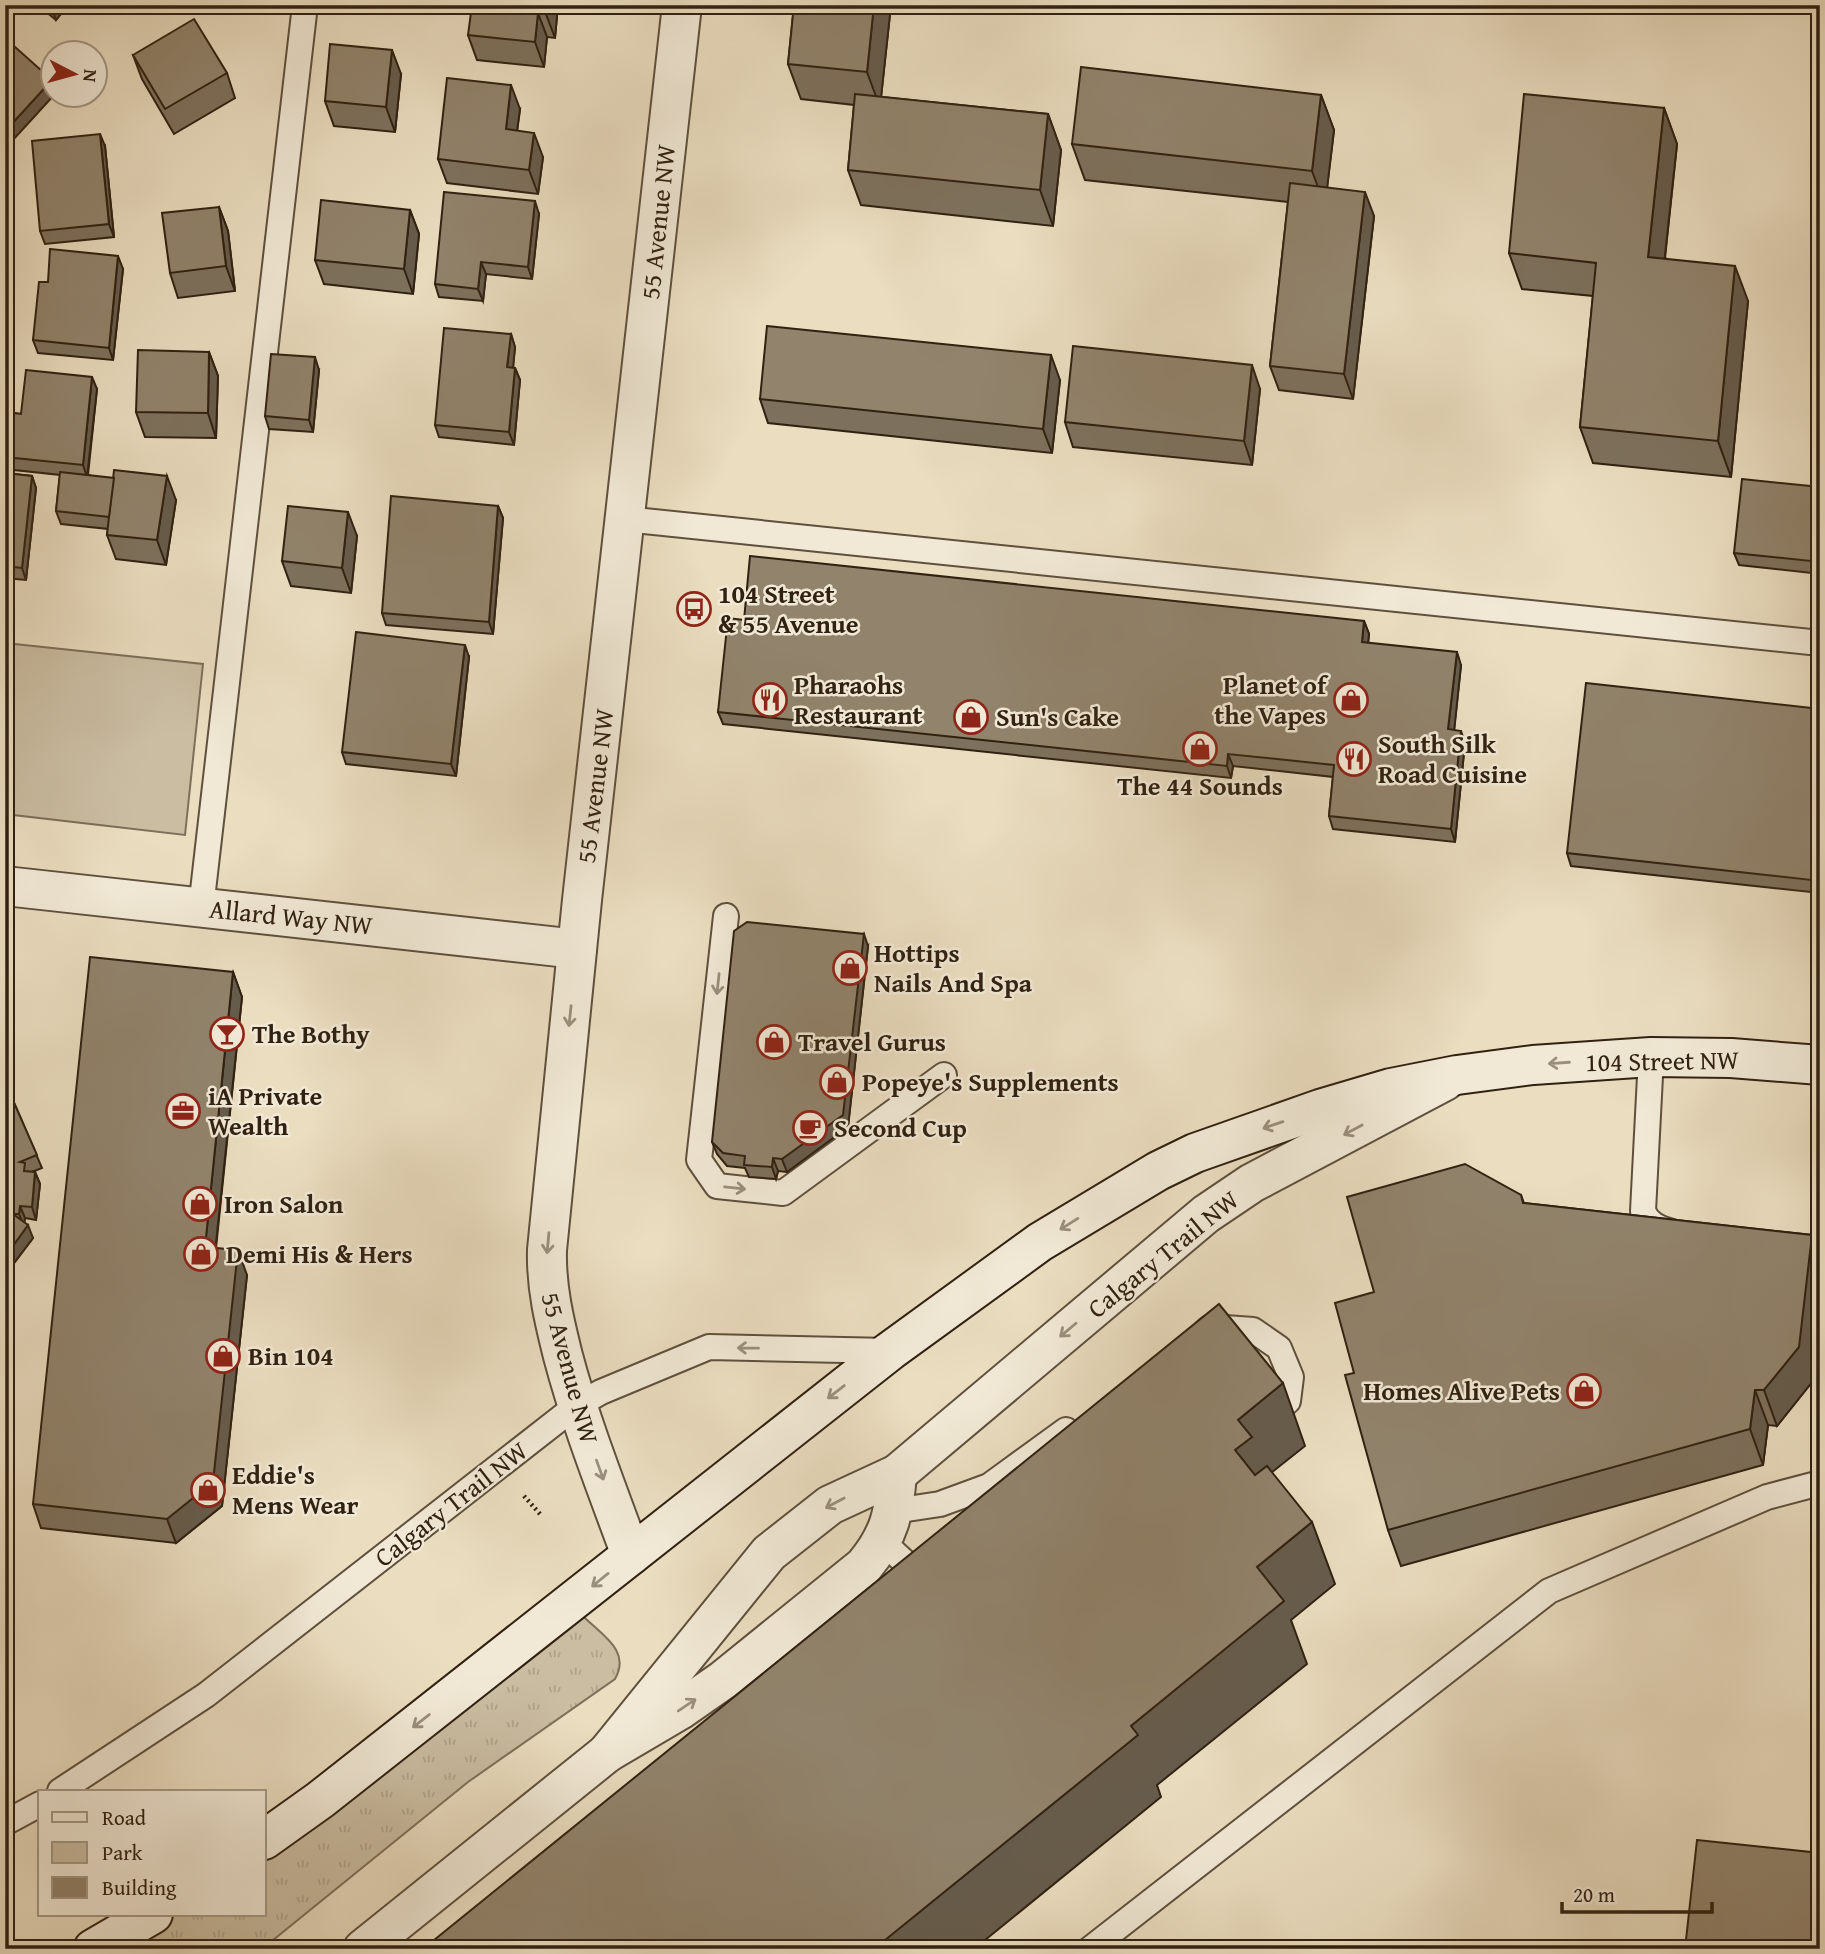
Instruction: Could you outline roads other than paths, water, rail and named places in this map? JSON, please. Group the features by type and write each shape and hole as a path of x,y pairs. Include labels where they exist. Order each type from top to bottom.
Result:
{"street":[{"name":"55 Avenue NW","path":"631,1555 576,1406 546,1279 577,948 682,5"},
{"name":"Allard Way NW","path":"5,887 577,948"},
{"name":"104 Street NW","path":"1505,1068 1651,1057 1731,1058 1820,1065"},
{"name":"Calgary Trail NW","path":"266,1839 320,1800 890,1351 1040,1242 1121,1192 1195,1153 1359,1096 1457,1074 1505,1068"},
{"name":"Calgary Trail NW","path":"607,1753 769,1553 830,1505 897,1474 1206,1213 1252,1183 1457,1074"},
{"path":"888,1526 897,1474"},
{"name":"Calgary Trail NW","path":"363,1949 607,1753 680,1710 723,1680 864,1566 888,1526"},
{"path":"93,1949 150,1916"}],"lane":[{"path":"201,908 306,5"},
{"path":"625,519 1820,643"},
{"path":"726,916 698,1160 717,1186 783,1193 944,1074"},
{"path":"1651,1057 1643,1211 1647,1220 1660,1229 1700,1236"},
{"path":"1189,1342 1211,1326 1226,1327 1253,1330 1279,1348 1292,1377 1288,1401 1277,1411"},
{"name":"Calgary Trail NW","path":"62,1790 206,1695 576,1406 601,1392 709,1347 890,1351"},
{"path":"944,1608 911,1568 888,1526 989,1486 1089,1414"},
{"path":"1090,1949 1549,1591 1766,1497 1820,1483"},
{"path":"5,1823 38,1805"}],"place":[{"name":"104 Street & 55 Avenue","path":"694,609"},
{"name":"Pharaohs Restaurant","path":"770,700"},
{"name":"Planet of the Vapes","path":"1351,700"},
{"name":"Sun's Cake","path":"971,717"},
{"name":"The 44 Sounds","path":"1200,749"},
{"name":"South Silk Road Cuisine","path":"1354,759"},
{"name":"Hottips Nails And Spa","path":"850,968"},
{"name":"The Bothy","path":"227,1034"},
{"name":"Travel Gurus","path":"774,1042"},
{"name":"Popeye's Supplements","path":"837,1082"},
{"name":"iA Private Wealth","path":"183,1111"},
{"name":"Second Cup","path":"810,1128"},
{"name":"Iron Salon","path":"200,1204"},
{"name":"Demi His & Hers","path":"201,1254"},
{"name":"Bin 104","path":"223,1356"},
{"name":"Homes Alive Pets","path":"1584,1391"},
{"name":"Eddie's Mens Wear","path":"208,1490"}]}
